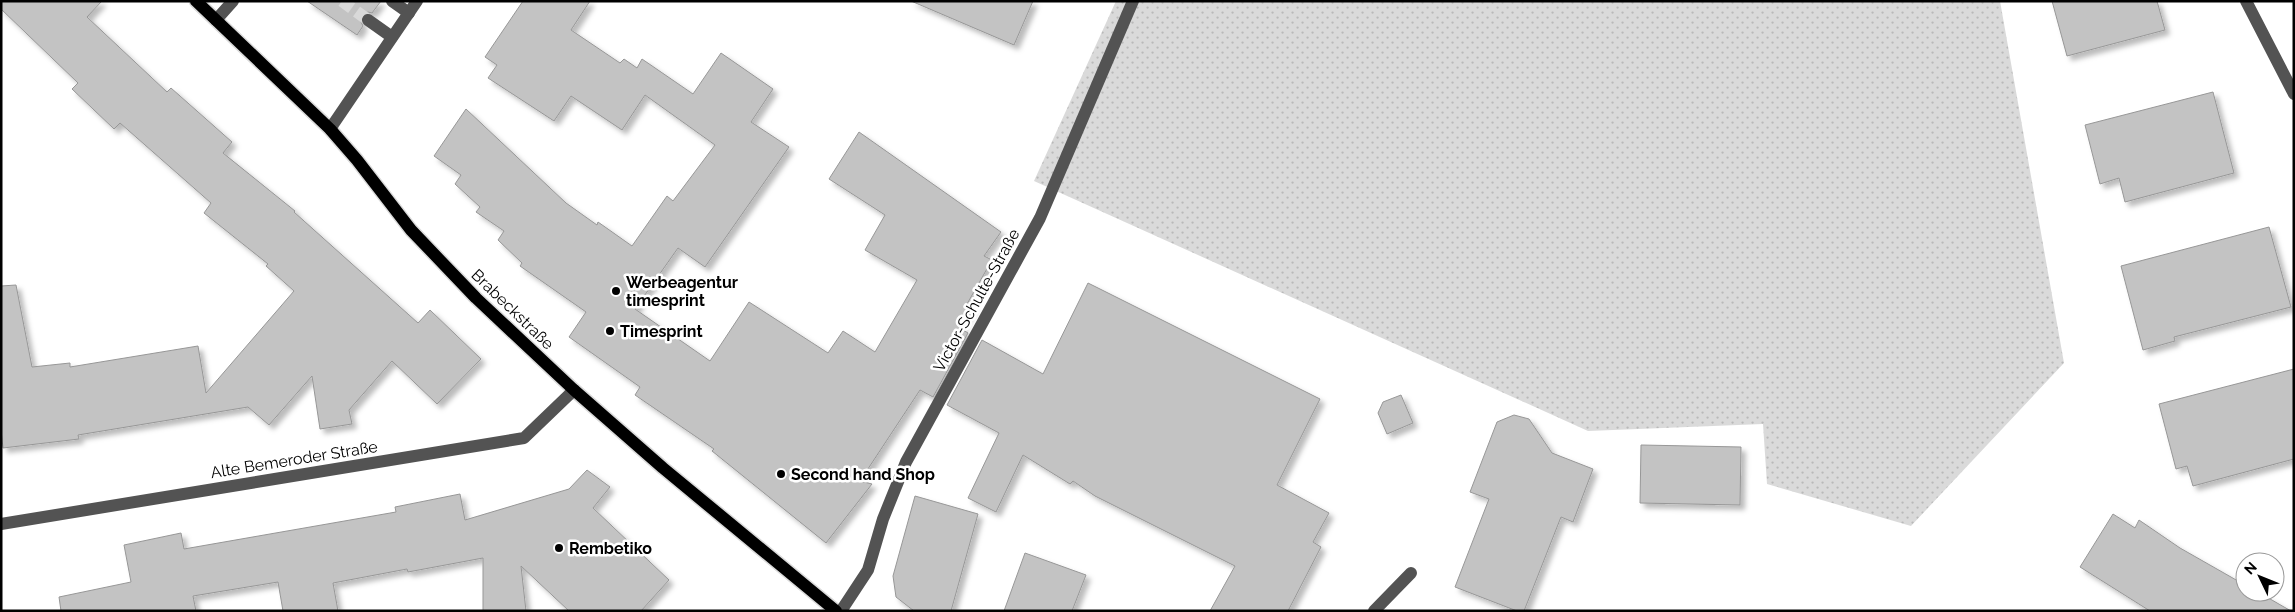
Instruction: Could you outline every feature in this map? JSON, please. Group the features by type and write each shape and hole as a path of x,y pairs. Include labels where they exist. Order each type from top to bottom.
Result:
{"main road":[{"name":"Brabeckstraße","path":"196,1 330,129 357,160 411,230 476,298 574,390 663,468 836,611"}],"street":[{"path":"216,20 233,1"},
{"path":"392,1 409,12"},
{"path":"330,129 417,1"},
{"name":"Victor-Schulte-Straße","path":"841,611 868,570 883,519 906,462 1040,218 1133,1"},
{"path":"2246,1 2294,94"},
{"path":"368,20 392,37"},
{"name":"Alte Bemeroder Straße","path":"1,524 524,438 574,390"},
{"path":"1374,611 1411,573"}],"shaded area":[{"path":"1116,1 2000,1 2064,363 1911,526 1767,484 1763,424 1588,431 1034,181"}],"building":[{"path":"1,1 102,1 87,17 167,92 171,88 232,142 223,153 295,211 418,323 430,310 481,359 437,404 392,361 349,410 352,424 320,429 312,376 269,425 248,407 78,435 79,439 3,448 1,430 1,286 16,285 32,367 70,363 70,367 198,346 206,393 294,291 266,266 268,264 204,213 211,203 120,123 114,129 72,89 78,83 1,9"},
{"path":"307,1 381,1 372,13 368,12 362,15 360,20 363,26 357,35"},
{"path":"523,1 590,1 571,30 620,63 624,59 637,68 642,59 693,94 721,53 773,89 751,122 789,147 705,267 678,248 635,309 710,361 749,302 828,353 843,331 875,352 917,280 865,250 885,215 829,179 859,132 1001,232 984,256 992,260 967,304 972,307 960,328 968,333 933,397 920,390 860,481 872,484 826,543 712,451 714,449 635,395 640,387 569,337 586,312 520,266 522,263 498,240 504,231 476,212 480,207 455,184 461,175 434,156 466,109 566,203 597,225 598,222 632,246 667,196 673,201 715,145 645,95 622,130 571,96 554,121 488,78 497,65 485,57"},
{"path":"911,1 1033,1 1014,45"},
{"path":"2052,1 2157,1 2165,30 2067,56"},
{"path":"2213,92 2234,173 2125,202 2119,178 2100,184 2085,125"},
{"path":"2269,227 2291,307 2174,337 2175,341 2143,350 2121,266"},
{"path":"1088,283 1320,399 1277,485 1329,513 1313,542 1321,547 1288,611 1210,611 1235,566 1095,496 1073,481 1070,484 1023,455 996,512 968,498 999,433 947,405 982,340 1043,374"},
{"path":"2294,369 2294,459 2193,486 2187,466 2176,469 2159,404"},
{"path":"1401,395 1413,423 1387,434 1378,413 1383,402"},
{"path":"1514,415 1529,419 1552,453 1593,469 1573,522 1561,517 1524,611 1517,611 1455,587 1489,499 1470,492 1497,422"},
{"path":"1641,445 1741,447 1740,505 1640,503"},
{"path":"587,470 610,487 593,508 669,580 641,611 569,611 521,566 526,611 483,611 483,558 408,572 407,569 333,583 338,611 283,611 278,582 193,596 196,611 61,611 59,597 131,582 124,545 181,533 184,549 396,512 395,507 460,494 465,520 569,489"},
{"path":"915,496 978,514 951,611 914,611 896,597 893,576"},
{"path":"2113,514 2135,528 2139,520 2180,548 2235,579 2235,602 2275,602 2291,611 2150,611 2080,567"},
{"path":"1025,553 1086,575 1072,611 1004,611"}],"tunnel":[{"path":"342,1 368,20"}],"place":[{"name":"Werbeagentur timesprint","path":"616,291"},
{"name":"Timesprint","path":"610,331"},
{"name":"Second hand Shop","path":"781,474"},
{"name":"Rembetiko","path":"559,548"}]}
